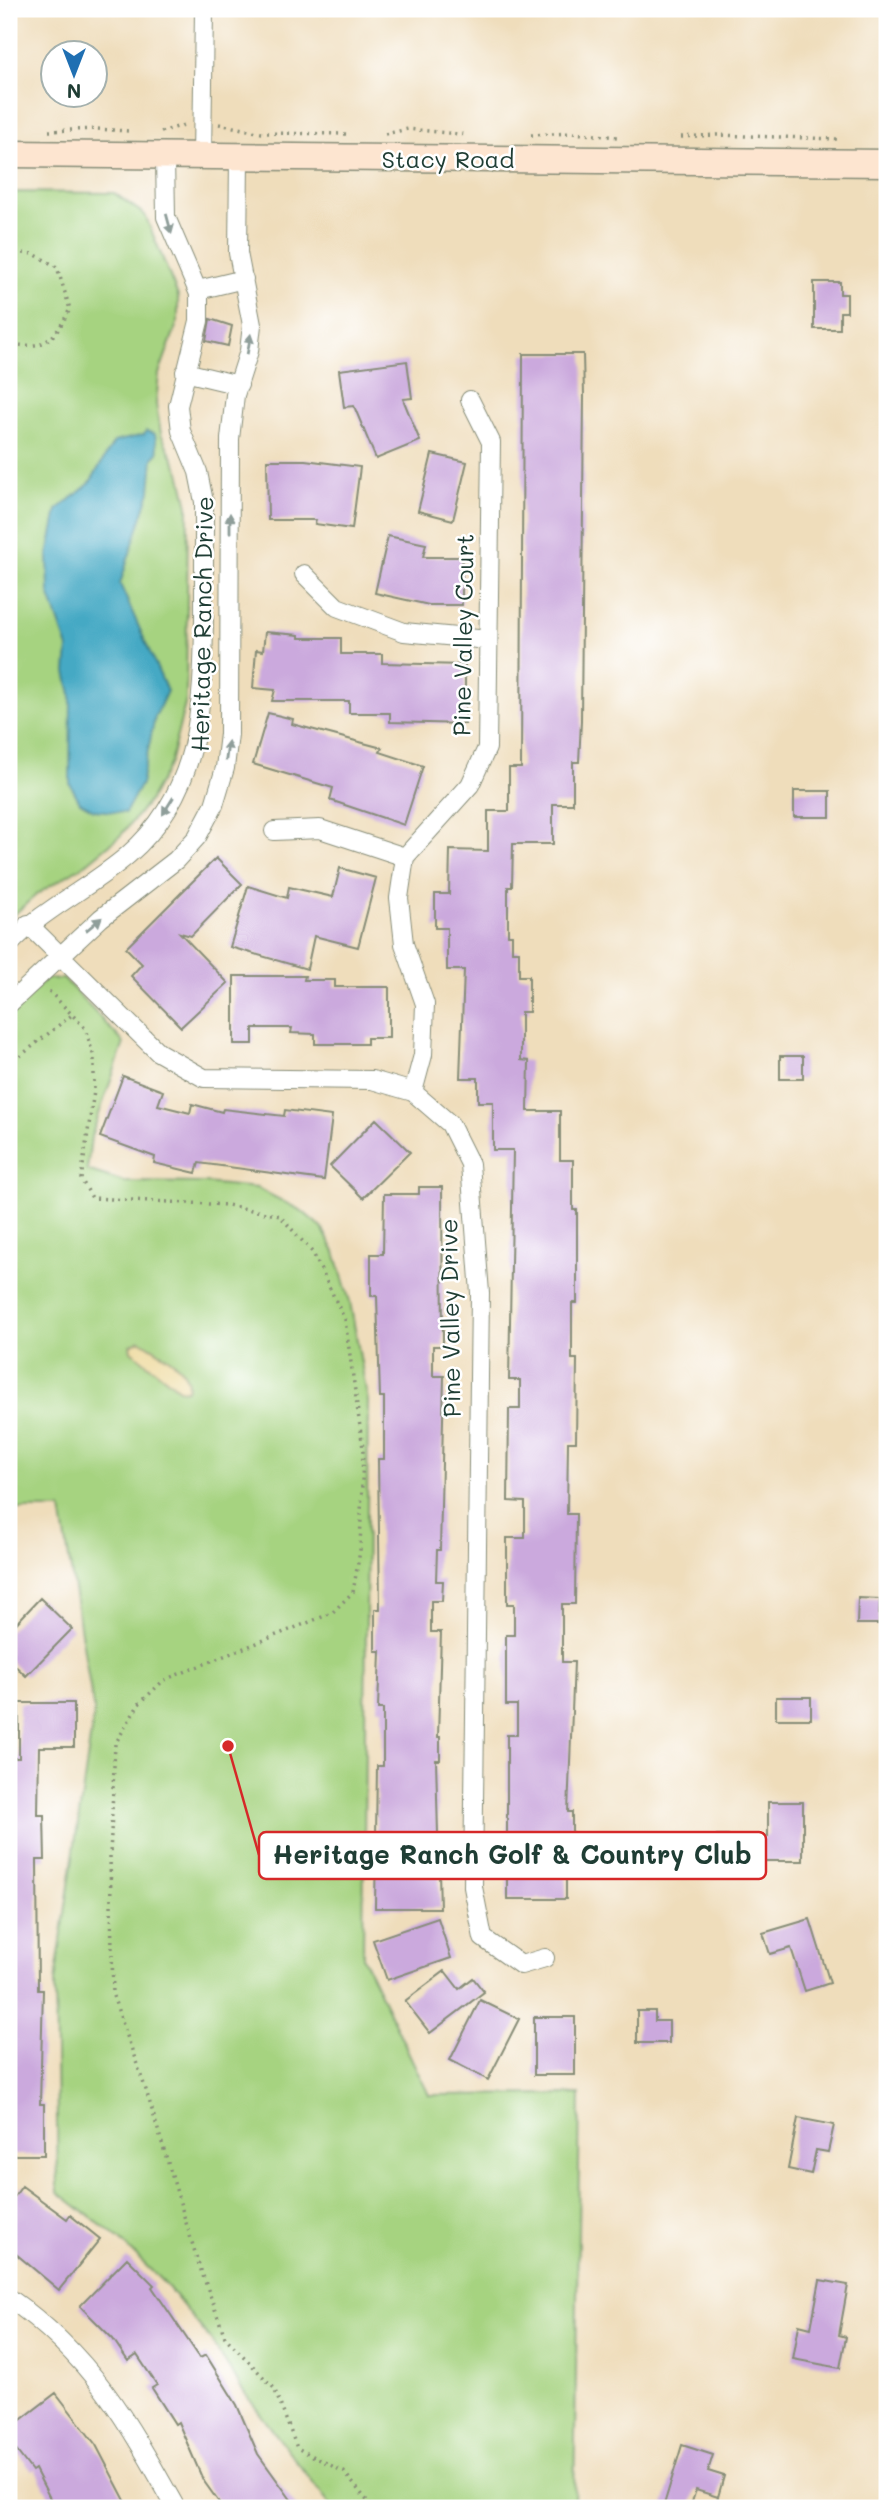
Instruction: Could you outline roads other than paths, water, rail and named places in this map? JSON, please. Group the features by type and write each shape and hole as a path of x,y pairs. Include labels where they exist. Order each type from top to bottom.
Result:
{"main road":[{"name":"Stacy Road","path":"9,154 887,163"}],"street":[{"path":"202,158 204,9"},
{"name":"Heritage Ranch Drive","path":"9,944 28,925 118,863 144,839 173,797 197,738 204,690 204,502 198,472 178,417 180,391 199,321 198,290 166,217 165,156"},
{"name":"Heritage Ranch Drive","path":"9,1004 58,954 185,851 208,819 221,785 229,734 232,417 249,351 252,325 237,240 239,158"},
{"path":"198,290 244,279"},
{"path":"185,372 239,385"},
{"name":"Pine Valley Court","path":"405,857 470,785 487,748 491,442 470,401"},
{"path":"304,574 337,607 404,632 488,640"},
{"path":"274,831 320,829 405,857 399,898 404,944 425,1004 423,1055 413,1092"},
{"name":"Pine Valley Drive","path":"28,925 158,1052 204,1078 372,1080 413,1092 450,1124 470,1164 480,1293 473,1887 483,1938 521,1965 545,1958"},
{"path":"9,2298 85,2364 127,2421 176,2508"}],"water":[{"path":"146,431 155,434 158,453 153,458 150,491 120,584 167,691 155,717 141,784 125,813 94,810 80,802 70,784 71,694 66,672 68,648 49,593 48,555 57,510 89,484 114,442 144,435"}],"place":[{"name":"Heritage Ranch Golf & Country Club","path":"228,1746"}]}
